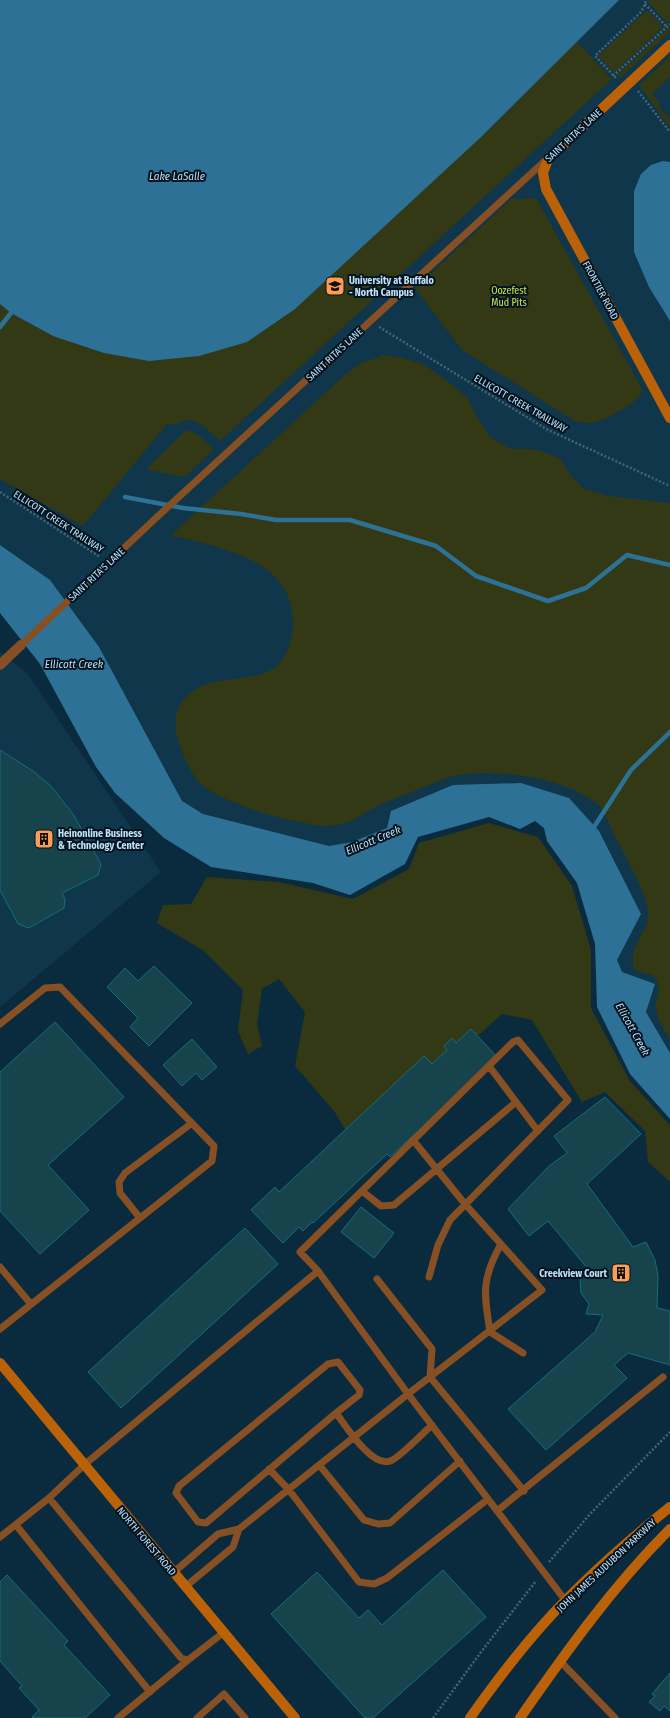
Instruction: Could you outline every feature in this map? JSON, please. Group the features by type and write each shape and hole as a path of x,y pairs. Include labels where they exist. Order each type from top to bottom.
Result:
{"street":[{"name":"SAINT RITA'S LANE","path":"548,158 670,45"},
{"name":"FRONTIER ROAD","path":"548,158 543,173 546,189 670,418"},
{"name":"SAINT RITA'S LANE","path":"0,665 21,645"},
{"name":"NORTH FOREST ROAD","path":"0,1362 223,1633 289,1716"},
{"name":"JOHN JAMES AUDUBON PARKWAY","path":"470,1718 516,1656 565,1600 670,1507"},
{"name":"JOHN JAMES AUDUBON PARKWAY","path":"520,1718 560,1661 613,1591 670,1529"}],"lane":[{"name":"SAINT RITA'S LANE","path":"21,645 157,517 548,158"},
{"path":"0,1024 45,988 60,987 214,1146 212,1161 30,1303 0,1329"},
{"path":"429,1277 441,1239 450,1220 568,1100 518,1040 513,1042 300,1252 318,1271 408,1394 565,1600"},
{"path":"489,1066 538,1131"},
{"path":"362,1191 381,1206 394,1205 516,1102"},
{"path":"140,1218 120,1193 119,1182 125,1173 192,1123"},
{"path":"173,1573 218,1534 239,1530 408,1394 490,1332 542,1290 465,1204 413,1140"},
{"path":"501,1244 490,1263 486,1278 486,1302 490,1332 523,1353"},
{"path":"0,1267 30,1303"},
{"path":"0,1537 49,1498 84,1465 318,1271"},
{"path":"377,1279 432,1348 430,1377 524,1491"},
{"path":"338,1362 360,1390 359,1395 336,1413 206,1522 198,1522 176,1493 179,1486 328,1364 338,1362"},
{"path":"498,1511 663,1377"},
{"path":"336,1413 354,1438 375,1459 383,1463 392,1461 432,1425"},
{"path":"320,1466 364,1520 378,1524 390,1523 460,1461"},
{"path":"269,1470 289,1490 359,1582 374,1584 387,1578 488,1499"},
{"path":"49,1498 181,1658 188,1660"},
{"path":"16,1525 150,1692"},
{"path":"185,1587 233,1547 239,1530"},
{"path":"118,1718 223,1633"},
{"path":"560,1661 614,1718"},
{"path":"197,1718 224,1694 245,1718"}],"path":[{"path":"646,0 640,13 595,56 613,76 627,84 670,132"},
{"path":"645,4 667,27"},
{"path":"613,76 670,24"},
{"name":"ELLICOTT CREEK TRAILWAY","path":"370,322 548,430 670,486"},
{"name":"ELLICOTT CREEK TRAILWAY","path":"0,492 109,562"}],"shaded area":[{"name":"University at Buffalo - North Campus","path":"0,0 670,0 670,1086 649,1058 561,802 479,797 328,859 184,828 0,573"},
{"path":"0,652 27,673 161,872 0,1007"}],"green space":[{"path":"649,0 670,0 670,20 667,23 649,3"},
{"path":"647,10 663,27 614,73 598,56"},
{"path":"670,26 670,32 620,78 617,75"},
{"path":"577,42 612,79 220,441 204,427 195,422 185,421 175,424 167,424 83,526 0,479 0,304 24,321 63,339 104,353 480,138"},
{"path":"670,56 670,77 652,94 659,101 659,107 670,119 670,128 639,85"},
{"name":"Oozefest Mud Pits","path":"536,198 641,387 642,392 628,406 597,422 584,423 573,420 462,350 415,288 511,199"},
{"path":"384,355 400,357 423,364 445,379 468,398 474,412 490,437 509,448 538,450 560,458 569,473 584,489 609,496 670,503 670,1039 658,1018 656,1005 658,986 654,976 634,970 633,955 648,918 647,904 644,895 602,810 596,803 581,794 546,780 526,776 486,773 467,774 443,779 379,805 350,821 337,825 322,826 291,821 243,806 219,796 208,790 198,781 190,770 184,756 176,731 175,720 177,711 182,702 196,689 206,684 255,676 276,667 286,654 293,626 290,603 282,585 268,571 252,560 232,552 171,535 348,372 361,363"},
{"path":"186,430 197,434 214,449 186,476 176,476 146,469"},
{"path":"489,823 538,837 572,886 591,950 591,1008 630,1081 670,1125 670,1182 648,1162 645,1131 605,1092 582,1102 532,1020 502,1014 355,1146 334,1111 295,1066 305,1012 279,979 262,989 257,1024 262,1046 248,1054 238,1031 243,990 204,951 157,923 163,905 191,904 207,877 279,882 353,899 409,869 419,843"}],"water":[{"name":"Lake LaSalle","path":"0,0 619,0 480,138 295,309 247,342 199,356 149,361 104,353 53,336 11,313 0,304"},
{"path":"663,161 670,162 670,321 649,287 634,252 634,191 641,174 651,165"},
{"name":"Ellicott Creek","path":"0,545 50,580 99,647 182,801 203,814 329,846 352,842 387,828 391,811 453,785 521,783 569,798 599,831 641,914 617,960 622,972 655,984 646,1012 670,1053 670,1119 630,1074 597,1007 595,944 577,883 547,841 544,828 535,821 520,829 489,817 418,837 405,864 350,895 313,883 211,867 164,838 115,793 96,767 40,664 0,613"}],"building":[{"name":"Heinonline Business & Technology Center","path":"0,750 33,771 51,786 73,814 101,864 98,875 62,893 65,899 64,908 29,928 18,924 0,890"},
{"path":"154,966 192,1003 149,1046 130,1027 138,1018 107,987 125,968 138,981"},
{"path":"55,1022 124,1097 48,1165 89,1210 40,1254 0,1211 0,1072"},
{"path":"471,1029 497,1057 390,1157 387,1154 313,1223 312,1222 303,1231 299,1227 283,1243 251,1210 275,1187 279,1192 424,1056 432,1064 447,1050 444,1046 452,1038 456,1043"},
{"path":"192,1039 217,1067 202,1080 196,1073 182,1086 163,1065"},
{"name":"Creekview Court","path":"605,1097 641,1134 587,1184 633,1247 646,1242 655,1260 658,1276 657,1308 670,1311 670,1365 628,1353 614,1365 627,1378 546,1450 508,1409 595,1332 603,1315 586,1314 589,1304 581,1293 580,1280 588,1269 548,1221 529,1236 508,1209 549,1166 567,1153 554,1136"},
{"path":"361,1207 394,1233 374,1258 341,1232"},
{"path":"245,1228 278,1264 121,1408 88,1372"},
{"path":"443,1570 486,1617 373,1718 365,1718 271,1614 317,1572 359,1618 368,1610 382,1625"},
{"path":"7,1575 68,1641 64,1645 110,1695 85,1718 33,1718 32,1717 39,1710 19,1688 22,1686 0,1661 0,1582"},
{"path":"670,1673 670,1711 664,1706 660,1711 649,1702 655,1696 652,1694"}],"waterway":[{"path":"0,327 11,313"},
{"path":"125,497 183,508 241,514 276,520 350,520 436,546 476,576 548,601 586,588 627,555 670,565"},
{"path":"592,830 631,770 670,732"}],"place":[{"name":"University at Buffalo - North Campus","path":"335,286"},
{"name":"Heinonline Business & Technology Center","path":"44,839"},
{"name":"Creekview Court","path":"621,1273"}]}
